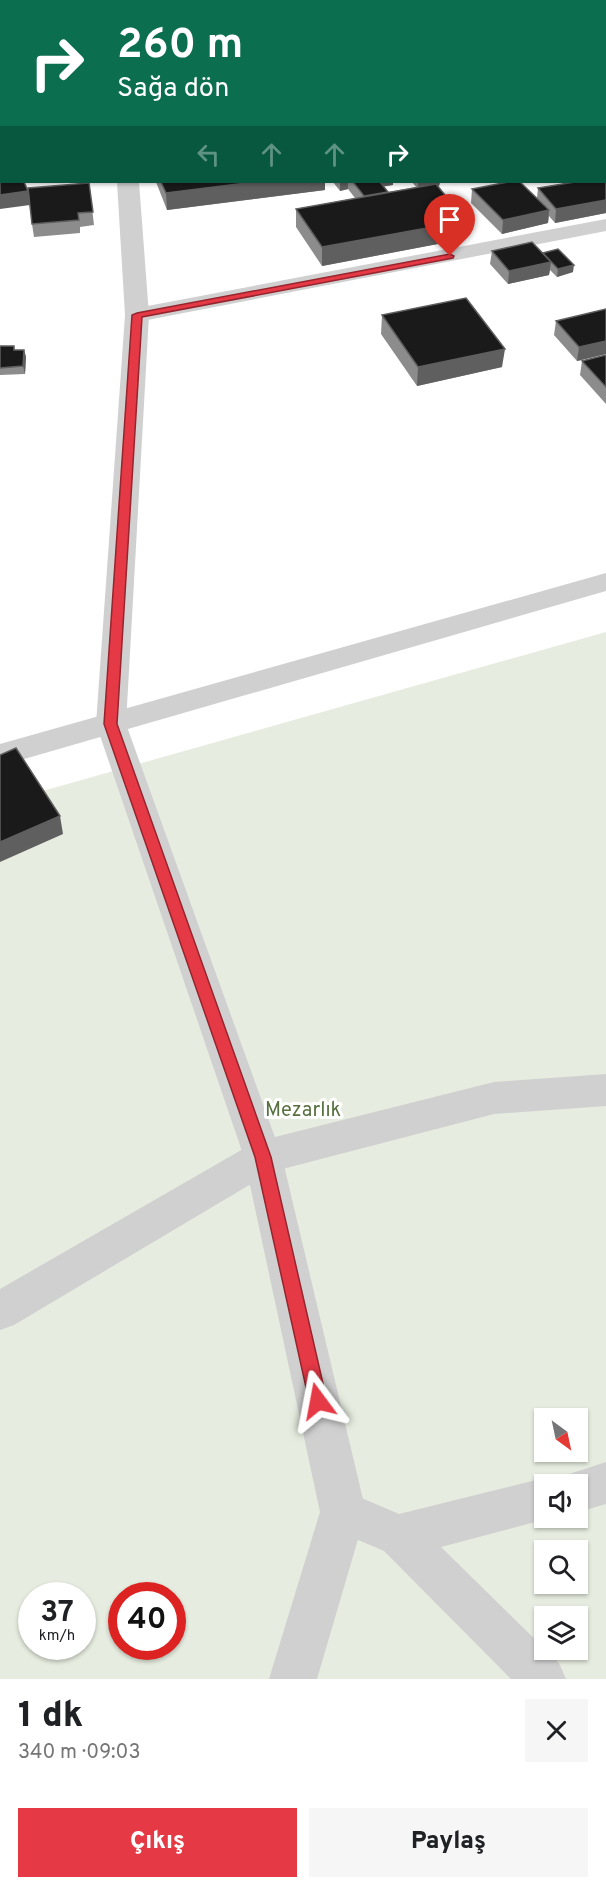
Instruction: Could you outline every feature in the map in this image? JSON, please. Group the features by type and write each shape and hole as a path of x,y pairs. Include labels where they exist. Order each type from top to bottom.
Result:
{"street":[{"path":"128,183 137,315 111,724 263,1157 343,1512 292,1679"},
{"path":"137,315 606,225"},
{"path":"0,755 606,582"},
{"path":"0,1311 263,1157 494,1098 606,1090"},
{"path":"588,1488 606,1483"},
{"path":"399,1536 534,1502"},
{"path":"343,1512 399,1536 543,1679"}],"green space":[{"name":"Mezarlık","path":"606,632 606,1679 0,1679 0,803"}],"building":[{"path":"0,183 24,183 28,191 0,195"},
{"path":"89,183 93,212 78,213 79,220 32,224 28,188"},
{"path":"161,183 246,183 166,193"},
{"path":"354,183 381,183 388,192 364,196"},
{"path":"503,183 521,183 549,210 503,220 472,189"},
{"path":"569,183 606,183 606,200 556,209 538,188"},
{"path":"436,184 466,221 322,247 296,209"},
{"path":"532,242 551,262 509,271 492,251"},
{"path":"558,249 574,265 558,269 543,253"},
{"path":"466,298 505,349 418,367 382,315"},
{"path":"606,309 606,341 579,347 556,321"},
{"path":"0,346 14,346 14,350 24,350 23,366 0,368"},
{"path":"606,355 606,387 582,361"},
{"path":"16,748 60,816 0,842 0,755"}],"route":[{"path":"318,1401 263,1157 111,724 137,315 450,256"}]}
